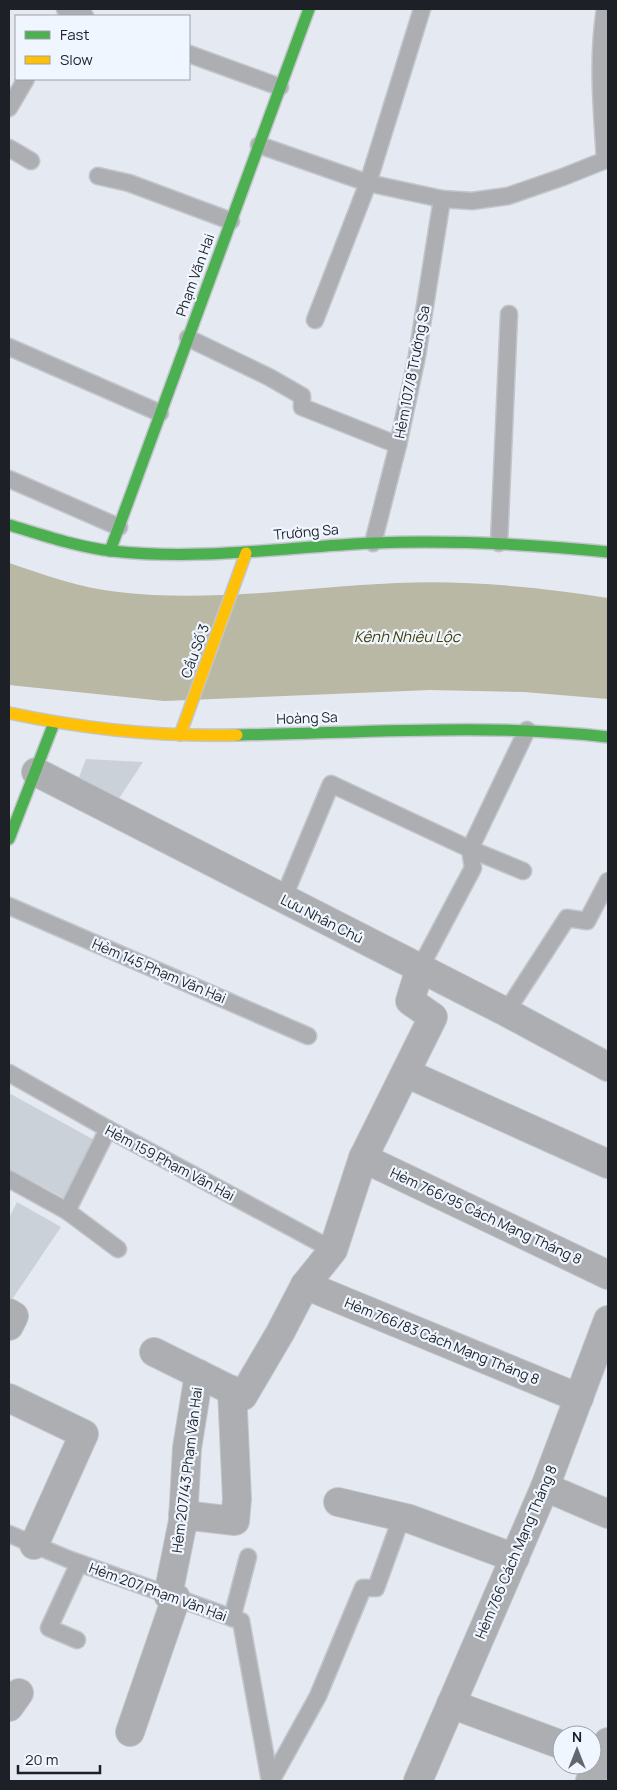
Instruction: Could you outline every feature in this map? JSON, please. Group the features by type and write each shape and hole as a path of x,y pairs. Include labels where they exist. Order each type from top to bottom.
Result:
{"street":[{"name":"Phạm Văn Hai","path":"110,551 309,9"},
{"name":"Trường Sa","path":"9,525 53,539 110,551 182,555 246,553 372,543 499,543 560,546 608,552"},
{"name":"Cầu Số 3","path":"180,735 246,553"},
{"name":"Hoàng Sa","path":"9,713 54,723 180,735 450,729 527,730 608,736"},
{"path":"12,824 36,772 54,723"},
{"name":"Lưu Nhân Chú","path":"36,772 506,1012 608,1067"},
{"path":"154,1352 243,1396 280,1333 305,1285 333,1250 363,1158 433,1017 410,1000 420,968"},
{"path":"406,1073 608,1164"},
{"name":"Hẻm 766/95 Cách Mạng Tháng 8","path":"363,1158 608,1275"},
{"name":"Hẻm 766/83 Cách Mạng Tháng 8","path":"305,1285 579,1398"},
{"name":"Hẻm 766 Cách Mạng Tháng 8","path":"418,1781 545,1487 608,1320"},
{"name":"Hẻm 207/43 Phạm Văn Hai","path":"130,1732 172,1596 183,1516 187,1448 199,1374"},
{"path":"183,1516 235,1521 237,1499 232,1390"},
{"path":"9,1398 84,1434 34,1545"},
{"path":"545,1487 608,1514"},
{"path":"338,1502 402,1516 515,1558"},
{"path":"451,1704 552,1741"}],"lane":[{"path":"65,9 82,15"},
{"path":"315,320 368,183 422,9"},
{"path":"259,145 368,183 442,199 472,200 508,196 563,177 606,160 600,70 605,9"},
{"path":"190,54 280,87"},
{"path":"10,105 25,80"},
{"path":"9,148 31,161"},
{"path":"98,176 130,183 231,221"},
{"name":"Hẻm 107/8 Trường Sa","path":"372,543 398,444 417,356 442,199"},
{"path":"499,543 509,314"},
{"path":"188,338 269,377 302,396 302,407 398,444"},
{"path":"9,347 160,413"},
{"path":"9,479 119,527"},
{"path":"420,968 473,868 470,849 527,730"},
{"path":"283,899 331,784 523,872"},
{"path":"506,1012 567,918 587,921 608,881"},
{"name":"Hẻm 145 Phạm Văn Hai","path":"9,906 308,1036"},
{"name":"Hẻm 159 Phạm Văn Hai","path":"9,1073 108,1129 333,1250"},
{"path":"67,1211 108,1129"},
{"path":"9,1179 67,1211 118,1249"},
{"path":"271,1781 318,1696 363,1588 376,1588 402,1516"},
{"name":"Hẻm 207 Phạm Văn Hai","path":"9,1534 79,1563 241,1621 271,1781"},
{"path":"232,1618 248,1558"},
{"path":"77,1640 49,1628 79,1563"}],"water":[{"name":"Kênh Nhiêu Lộc","path":"9,563 90,587 153,595 223,595 423,582 503,585 608,598 608,699 524,692 430,690 164,701 9,685"}],"building":[{"path":"86,759 143,762 118,800 78,780"},
{"path":"9,1093 96,1141 66,1199 9,1169"},
{"path":"17,1202 61,1227 11,1301 9,1300 9,1218"}],"traffic: fast":[{"path":"110,551 309,9"},
{"path":"9,525 86,547 145,554 210,554 373,543 432,542 520,545 608,552"},
{"path":"9,839 54,723"},
{"path":"237,735 422,730 515,730 608,737"}],"traffic: slow":[{"path":"180,735 246,553"},
{"path":"9,713 37,719 122,731 179,735 237,735"}]}
